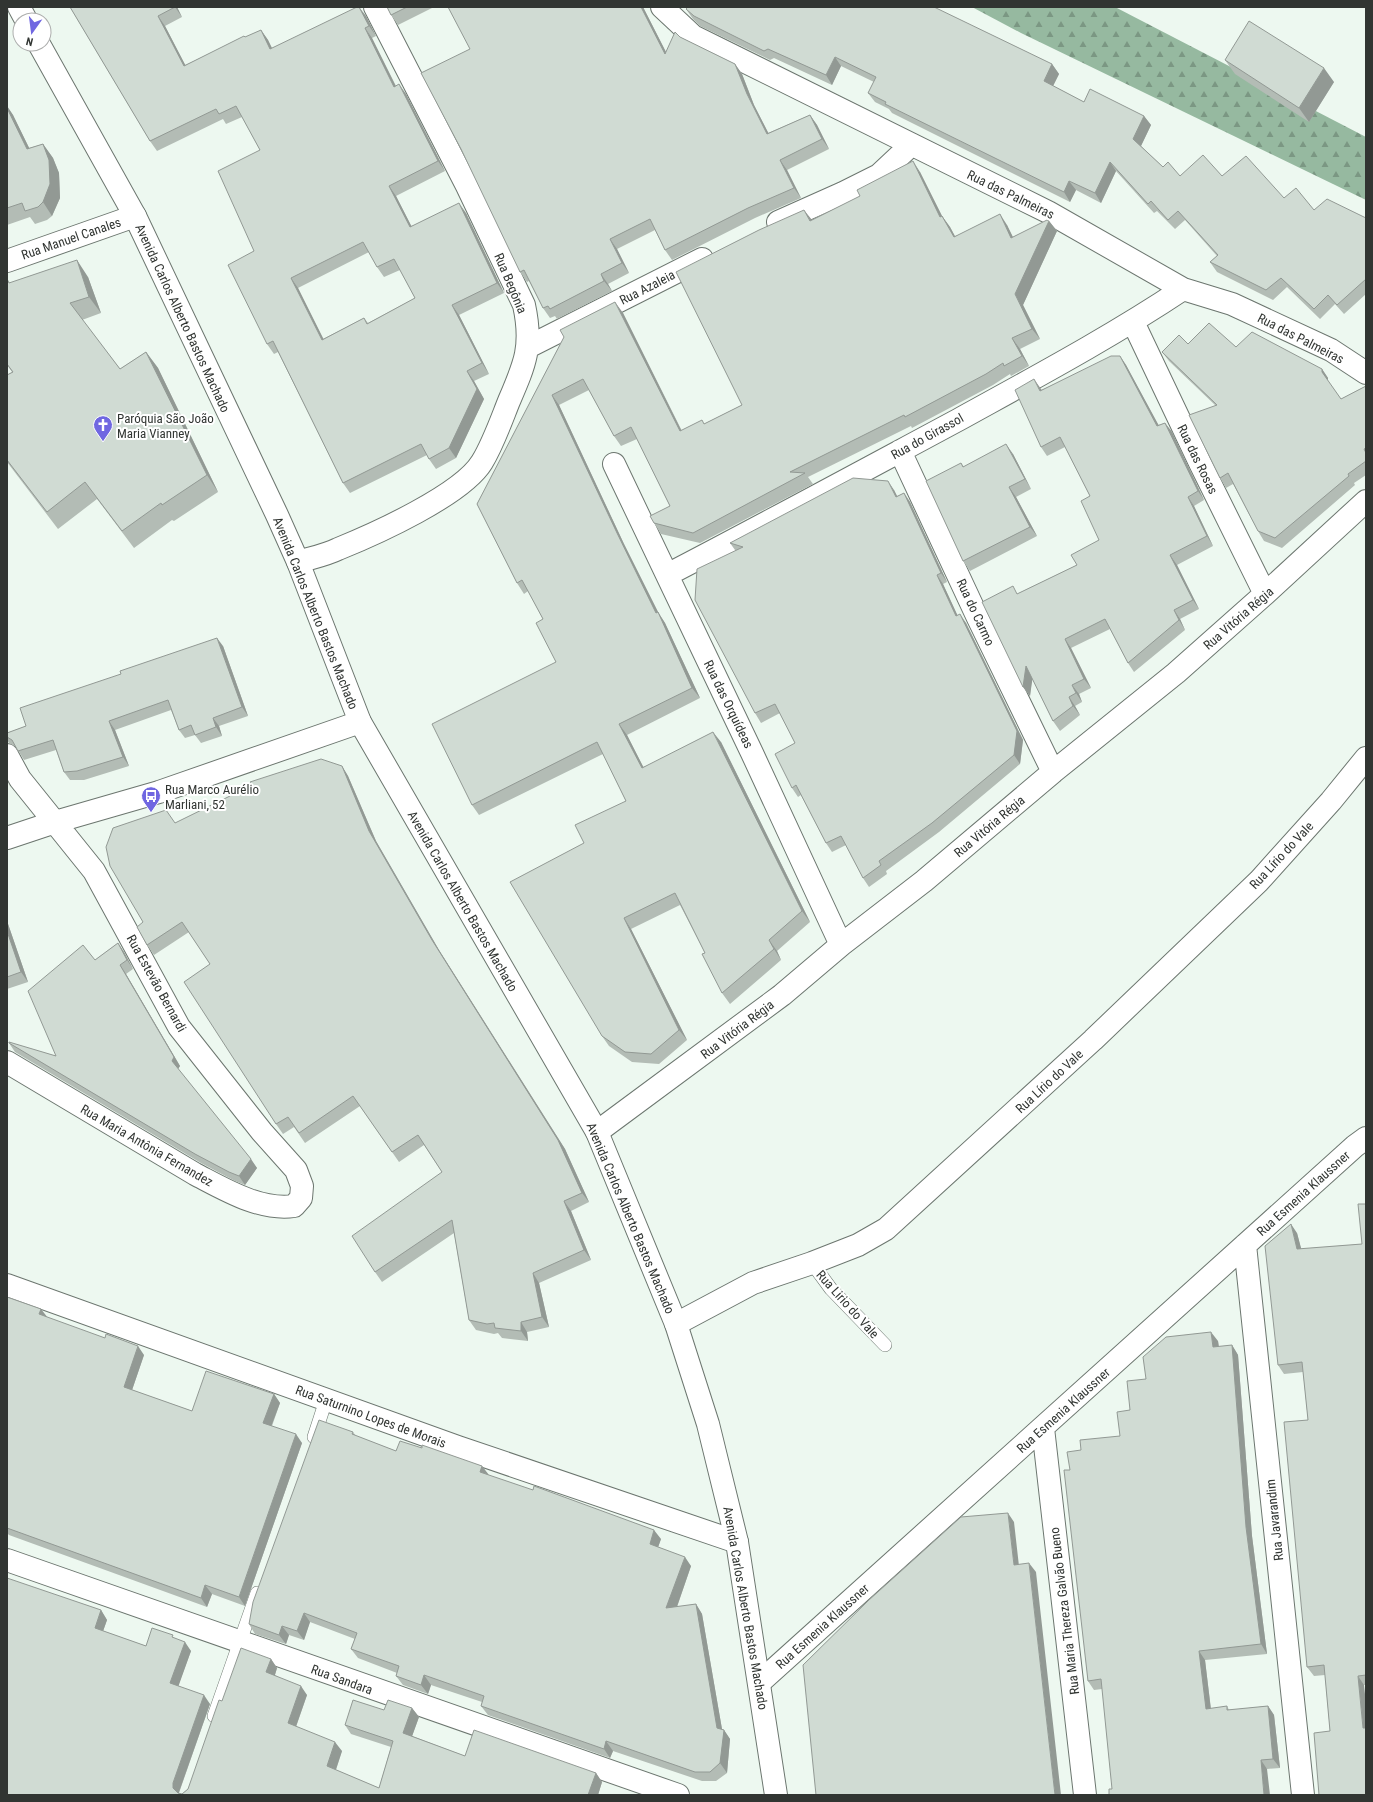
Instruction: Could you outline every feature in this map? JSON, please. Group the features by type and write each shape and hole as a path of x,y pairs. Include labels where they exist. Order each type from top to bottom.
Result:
{"street":[{"name":"Rua Begônia","path":"298,562 337,550 388,526 443,496 468,479 482,463 522,372 528,347 528,326 524,305 467,186 375,7"},
{"name":"Rua das Palmeiras","path":"662,7 693,36 910,145 1048,212 1183,289 1232,304 1331,350 1366,373"},
{"name":"Avenida Carlos Alberto Bastos Machado","path":"43,52 135,216 298,562 360,722 597,1132 676,1324 708,1424 737,1542 760,1682 776,1795"},
{"path":"761,229 843,193 878,175 910,145"},
{"name":"Rua Manuel Canales","path":"7,261 135,216"},
{"name":"Rua Azaleia","path":"528,347 719,251"},
{"name":"Rua do Girassol","path":"667,575 900,451 1133,322 1183,289"},
{"name":"Rua das Rosas","path":"1133,322 1200,463 1265,594"},
{"name":"Rua do Carmo","path":"900,451 978,618 1053,772"},
{"name":"Rua das Orquídeas","path":"614,464 752,753 841,945"},
{"name":"Rua Vitória Régia","path":"597,1132 782,995 841,945 924,882 1053,772 1176,672 1265,594 1366,501"},
{"path":"7,838 55,822 159,792 360,722"},
{"name":"Rua Estevão Bernardi","path":"7,755 20,779 94,871 180,1027 262,1132 296,1170 302,1186 301,1198 294,1206"},
{"name":"Rua Lírio do Vale","path":"676,1324 753,1283 812,1263 858,1245 886,1229 1004,1122 1259,881 1331,801 1366,758"},
{"name":"Rua Maria Antônia Fernandez","path":"7,1062 188,1170 224,1189 258,1202 281,1208 294,1206"},
{"name":"Rua Esmenia Klaussner","path":"760,1682 1355,1146 1366,1138"},
{"name":"Rua Javarandim","path":"1245,1245 1303,1795"},
{"name":"Rua Saturnino Lopes de Morais","path":"7,1285 458,1447 737,1542"},
{"name":"Rua Maria Thereza Galvão Bueno","path":"1043,1428 1085,1795"},
{"name":"Rua Sandara","path":"7,1560 678,1795"}],"lane":[{"name":"Rua Lirio do Vale","path":"812,1263 831,1289 885,1345"},
{"path":"308,1452 326,1400"},
{"path":"210,1729 262,1579"}],"green space":[{"path":"972,7 1115,7 1366,137 1366,200 1021,33"}],"building":[{"path":"70,7 175,7 158,16 184,66 244,36 245,37 261,30 270,49 359,7 369,26 365,28 394,87 399,84 438,161 389,186 410,227 459,203 497,283 452,305 482,363 467,371 477,389 449,448 429,459 421,444 343,483 273,341 267,344 228,265 254,251 218,171 260,150 236,106 219,114 216,109 150,141","holes":["363,242 377,267 394,259 415,298 367,324 364,318 322,340 291,278"]},
{"path":"387,7 407,7 391,15"},
{"path":"448,7 641,7 665,54 675,32 680,37 735,64 747,94 767,134 810,115 822,139 780,160 794,188 748,208 665,250 650,219 610,239 622,263 601,274 604,281 550,309 548,306 543,308 524,270 520,272 461,149 421,73 470,49"},
{"path":"688,7 934,7 1052,64 1044,81 1084,102 1090,89 1144,116 1133,139 1163,167 1168,162 1180,176 1203,155 1222,176 1246,156 1284,198 1296,188 1314,210 1327,199 1366,218 1366,279 1337,305 1328,295 1314,309 1281,278 1266,290 1210,262 1218,255 1178,211 1168,220 1151,201 1148,204 1110,162 1095,193 1069,181 1064,192 885,104 886,102 868,93 876,77 835,57 826,75 768,49 764,51 694,16 686,9"},
{"path":"1249,21 1324,68 1299,108 1225,60"},
{"path":"7,108 27,149 43,144 49,160 50,184 43,202 38,207 25,211 22,203 7,208"},
{"path":"913,161 940,217 942,216 954,237 1000,214 1011,238 1047,220 1049,221 1015,294 1032,329 1012,338 1022,356 1004,366 1003,363 986,374 905,417 904,415 790,472 805,473 693,533 654,523 650,516 670,506 631,427 614,436 583,379 552,395 656,613 658,612 692,688 619,724 642,768 713,732 802,911 769,940 774,949 722,993 702,954 705,953 675,893 624,918 679,1030 651,1054 625,1052 602,1036 510,882 584,843 575,825 626,801 597,742 472,805 432,724 556,662 536,623 543,619 522,580 517,583 477,504 564,337 560,330 615,302 680,431 702,420 704,424 742,405 676,272 759,230 804,210 810,221 860,196 857,190"},
{"path":"77,260 89,297 70,303 120,369 146,352 207,475 162,505 161,503 122,531 85,482 47,512 7,460 7,375 13,372 7,364 7,279 9,283"},
{"path":"1209,323 1236,347 1252,332 1322,369 1322,372 1341,399 1366,386 1366,448 1364,449 1366,453 1366,461 1348,474 1349,476 1275,538 1258,531 1228,473 1220,478 1189,415 1217,405 1162,352 1179,335 1188,344"},
{"path":"1111,356 1120,356 1157,426 1165,423 1198,491 1188,497 1207,536 1170,555 1193,600 1174,610 1179,620 1128,663 1105,619 1065,639 1084,679 1072,685 1076,693 1069,697 1073,706 1053,721 1026,666 1023,687 982,602 1013,586 1017,594 1077,565 1071,555 1099,540 1081,501 1090,496 1060,437 1041,447 1015,390 1034,379 1040,391"},
{"path":"1006,444 1025,479 1009,487 1030,527 963,561 926,481 961,463 963,467"},
{"path":"853,478 888,481 896,497 904,493 941,573 937,575 956,616 960,614 1017,731 1014,755 932,823 879,861 881,865 863,878 841,836 826,843 796,785 792,788 775,754 795,743 775,704 755,713 695,600 697,569 743,547 730,543"},
{"path":"217,638 242,707 213,718 216,727 195,735 191,725 179,730 168,700 109,721 123,757 77,771 64,772 53,740 18,751 12,740 7,737 7,733 26,726 20,708 121,674 120,671"},
{"path":"321,759 342,766 369,831 432,940 558,1140 582,1193 564,1201 584,1250 533,1273 542,1317 521,1322 521,1331 495,1328 494,1323 487,1324 469,1320 452,1220 375,1272 352,1236 442,1172 418,1135 392,1152 353,1096 299,1133 288,1117 276,1124 184,982 210,964 182,922 147,945 137,927 143,922 110,866 106,847 113,828 166,810 175,823 230,796 229,794 251,785 250,782"},
{"path":"7,931 21,972 7,977"},
{"path":"118,943 127,960 120,965 174,1057 172,1061 251,1159 239,1176 195,1154 9,1043 56,1056 28,991 83,945 95,960"},
{"path":"1358,1204 1366,1204 1366,1675 1358,1676 1363,1728 1366,1728 1366,1795 1319,1795 1314,1733 1330,1731 1324,1665 1307,1667 1284,1422 1308,1420 1302,1362 1278,1365 1265,1246 1291,1224 1297,1249 1362,1244"},
{"path":"7,1297 41,1309 39,1314 105,1338 106,1334 138,1346 124,1387 192,1411 206,1371 274,1394 263,1423 296,1434 239,1597 205,1585 201,1598 7,1528"},
{"path":"1211,1332 1213,1347 1232,1345 1246,1527 1261,1644 1199,1651 1206,1709 1227,1706 1227,1710 1268,1706 1273,1759 1261,1760 1264,1795 1109,1795 1109,1789 1112,1789 1101,1679 1088,1681 1064,1470 1070,1470 1067,1452 1081,1450 1080,1440 1120,1436 1117,1412 1130,1410 1127,1381 1146,1379 1143,1357 1166,1337"},
{"path":"319,1420 353,1432 352,1434 396,1451 400,1441 422,1448 422,1445 482,1466 480,1472 533,1490 534,1486 654,1530 650,1544 685,1557 666,1608 696,1604 717,1728 724,1730 720,1763 710,1772 695,1772 606,1741 604,1749 481,1706 484,1696 424,1675 421,1685 396,1676 399,1666 351,1649 357,1633 304,1613 297,1631 282,1626 279,1635 249,1624 253,1602"},
{"path":"1008,1513 1014,1565 1029,1563 1055,1795 816,1795 803,1665 869,1600 961,1517"},
{"path":"7,1578 101,1610 95,1628 146,1646 152,1628 173,1635 172,1637 185,1642 170,1683 204,1695 173,1783 173,1788 178,1793 182,1794 188,1789 219,1700 222,1701 241,1648 271,1659 266,1672 301,1686 288,1723 335,1742 327,1766 379,1788 393,1741 345,1725 353,1700 384,1710 388,1700 412,1708 403,1733 465,1756 474,1730 596,1773 588,1795 7,1795"}],"place":[{"name":"Paróquia São João Maria Vianney","path":"103,442"},
{"name":"Rua Marco Aurélio Marliani, 52","path":"151,813"}]}
